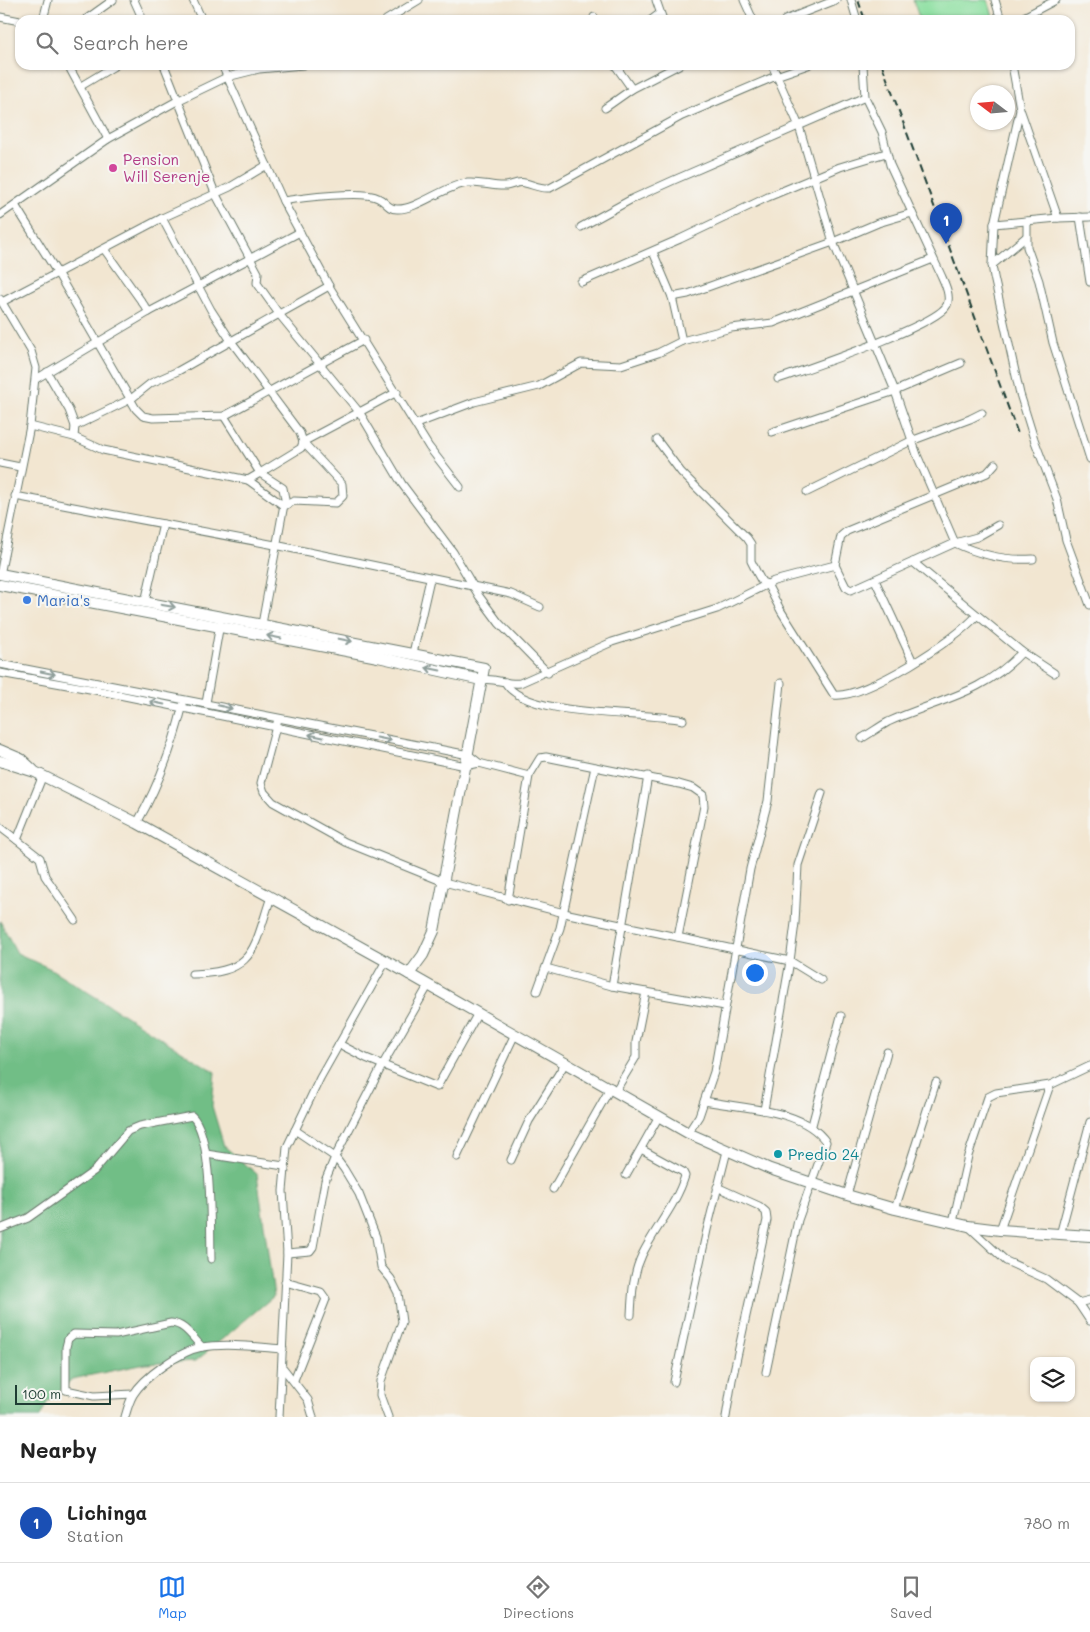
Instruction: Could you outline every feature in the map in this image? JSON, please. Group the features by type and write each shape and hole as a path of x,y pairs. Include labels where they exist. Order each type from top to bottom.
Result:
{"street":[{"path":"44,15 48,0"},
{"path":"91,15 113,0"},
{"path":"134,0 141,15"},
{"path":"193,0 200,15"},
{"path":"394,15 419,0"},
{"path":"656,0 660,15"},
{"path":"744,0 751,15"},
{"path":"798,15 836,0"},
{"path":"851,0 856,15"},
{"path":"995,0 1000,15"},
{"path":"1028,15 1056,0"},
{"path":"0,17 15,20"},
{"path":"71,70 108,140"},
{"path":"80,86 107,70"},
{"path":"166,70 215,193 258,273 257,283 279,314 360,414 420,511 453,552 473,588 499,622 548,673"},
{"path":"224,70 283,201 329,286 397,392 429,447 460,487"},
{"path":"0,215 108,140 177,101 227,77 255,70"},
{"path":"618,70 632,90"},
{"path":"606,108 632,90 670,70"},
{"path":"774,70 799,126 816,177 833,242 895,391 911,441 955,543 987,555 1015,560 1033,559"},
{"path":"283,201 320,195 368,196 378,197 390,209 399,210 452,187 468,183 508,186 516,182 525,182 542,189 550,188 682,116 793,70"},
{"path":"778,379 876,344 940,314 948,304 948,294 886,153 882,132 865,97 864,70"},
{"path":"1013,70 1020,108 1058,218"},
{"path":"581,227 632,199 865,97"},
{"path":"1020,108 994,224 992,265 1000,313 1007,330 1020,394 1034,439 1057,499 1066,540 1090,605"},
{"path":"581,282 652,252 768,197 840,167 886,153"},
{"path":"267,165 230,187 162,218 58,274 1,301 31,351 36,368 36,379 30,426 20,467 0,574 262,624 320,641 486,679 520,683 548,673 612,642 717,609 767,584 835,565"},
{"path":"15,205 99,342 136,409 143,416 153,418 224,416 270,393 364,340"},
{"path":"672,296 688,294 833,242 878,222 912,213"},
{"path":"1080,217 1090,282"},
{"path":"994,224 1090,217"},
{"path":"162,218 198,286 231,341 300,433 303,442 342,484 344,496 336,503 294,501 284,506"},
{"path":"1026,221 1026,237 1039,281 1053,343 1090,459"},
{"path":"36,379 149,312 300,232"},
{"path":"992,265 1026,237"},
{"path":"104,250 149,312"},
{"path":"652,252 672,296 682,341"},
{"path":"416,424 435,418 460,406 539,386 581,363 621,365 658,354 682,341 731,328 773,323 933,259"},
{"path":"75,426 131,399 151,384 178,371 329,286"},
{"path":"772,432 895,391 961,363"},
{"path":"48,372 69,410 75,426 74,437"},
{"path":"248,480 301,448 303,442 360,414 397,392"},
{"path":"807,492 911,441 982,413"},
{"path":"224,416 260,473 282,488 285,499 275,545 262,624"},
{"path":"30,426 74,437 103,450 248,480 284,506"},
{"path":"657,440 681,472 747,538 750,544 751,561 762,582 767,584 781,611 834,695 840,696 892,676 950,640 968,626 977,615"},
{"path":"0,463 20,467"},
{"path":"995,464 987,474 847,531 841,536 835,565 848,590 875,580 955,543 977,537 998,525"},
{"path":"15,496 275,545 473,588 511,594 540,607"},
{"path":"145,602 163,524"},
{"path":"913,562 1022,652 1054,673"},
{"path":"413,653 430,579"},
{"path":"875,580 913,662"},
{"path":"50,595 51,584"},
{"path":"0,585 219,627 413,653 484,668 486,679 466,766 434,931 423,955 409,974"},
{"path":"116,608 120,597"},
{"path":"206,703 222,616"},
{"path":"862,738 888,722 945,701 990,680 1008,667 1022,652"},
{"path":"0,664 469,755 479,763 529,776"},
{"path":"0,673 466,766 479,763"},
{"path":"505,682 512,692 552,706 608,715 650,715 683,720"},
{"path":"688,1133 699,1116 714,1072 750,869 768,801 781,683"},
{"path":"137,823 149,802 162,771 184,699"},
{"path":"239,720 240,711"},
{"path":"278,719 261,782 264,792 273,802 345,842 444,882 564,913 790,961 821,980"},
{"path":"0,750 21,759 39,773 137,823 386,960 428,986 566,1062 688,1133 727,1151 811,1184 895,1209 968,1226 1090,1236"},
{"path":"508,900 529,776 540,758 546,757 648,776 693,788 703,795 704,806 678,937"},
{"path":"0,762 39,773"},
{"path":"537,991 564,913 594,767"},
{"path":"17,840 39,773"},
{"path":"612,986 648,776"},
{"path":"764,1110 790,961 795,923 798,865 822,793"},
{"path":"0,827 40,858 46,876 75,920"},
{"path":"192,974 230,969 245,961 253,950 271,897"},
{"path":"279,1417 283,1368 287,1253 283,1190 284,1166 288,1148 295,1130 339,1044 386,960"},
{"path":"546,968 612,986 725,1006"},
{"path":"287,1253 310,1251 313,1248 325,1181 335,1157 383,1064 428,986"},
{"path":"553,1189 613,1089 636,1057 636,1042 646,992"},
{"path":"339,1044 437,1088 478,1013"},
{"path":"812,1125 841,1016"},
{"path":"457,1157 515,1034"},
{"path":"847,1196 887,1052"},
{"path":"511,1160 529,1122 566,1062"},
{"path":"953,1222 968,1156 988,1098 996,1093 1050,1085 1090,1066"},
{"path":"895,1209 936,1082"},
{"path":"1000,1230 1050,1085"},
{"path":"705,1101 738,1108 764,1110 812,1125 826,1142 798,1220 766,1372"},
{"path":"0,1229 28,1218 94,1171 128,1131 140,1126 192,1116 197,1121 206,1154 211,1259"},
{"path":"626,1175 659,1116"},
{"path":"1060,1235 1090,1122"},
{"path":"295,1130 335,1157 359,1194 376,1237 381,1267 391,1279 398,1293 402,1322 381,1380 380,1395 388,1417"},
{"path":"631,1316 633,1280 642,1254 665,1217 685,1176 683,1172 641,1149"},
{"path":"674,1382 717,1187 727,1151"},
{"path":"206,1154 284,1166"},
{"path":"717,1187 759,1206 766,1212 767,1220 732,1380 726,1417"},
{"path":"968,1226 1006,1262 1046,1279 1078,1303 1090,1321"},
{"path":"285,1282 321,1292 326,1299 294,1380"},
{"path":"1078,1303 1090,1300"},
{"path":"133,1394 94,1396 66,1390 66,1347 68,1339 74,1334 116,1335 171,1323 184,1327 202,1348"},
{"path":"125,1417 133,1394 150,1376 182,1354 202,1348 248,1346 283,1349"},
{"path":"283,1368 308,1400 313,1417"}],"green space":[{"path":"913,0 988,0 992,15 918,15"},
{"path":"0,921 17,953 51,969 215,1072 212,1106 224,1146 257,1174 274,1296 196,1361 146,1364 72,1379 47,1403 40,1417 0,1417"}],"railway":[{"path":"858,0 863,15"},
{"path":"884,70 1018,434"}],"place":[{"name":"Pension Will Serenje","path":"113,168"},
{"name":"Lichinga","path":"946,244"},
{"name":"Maria's","path":"27,600"},
{"name":"Predio 24","path":"778,1154"}]}
